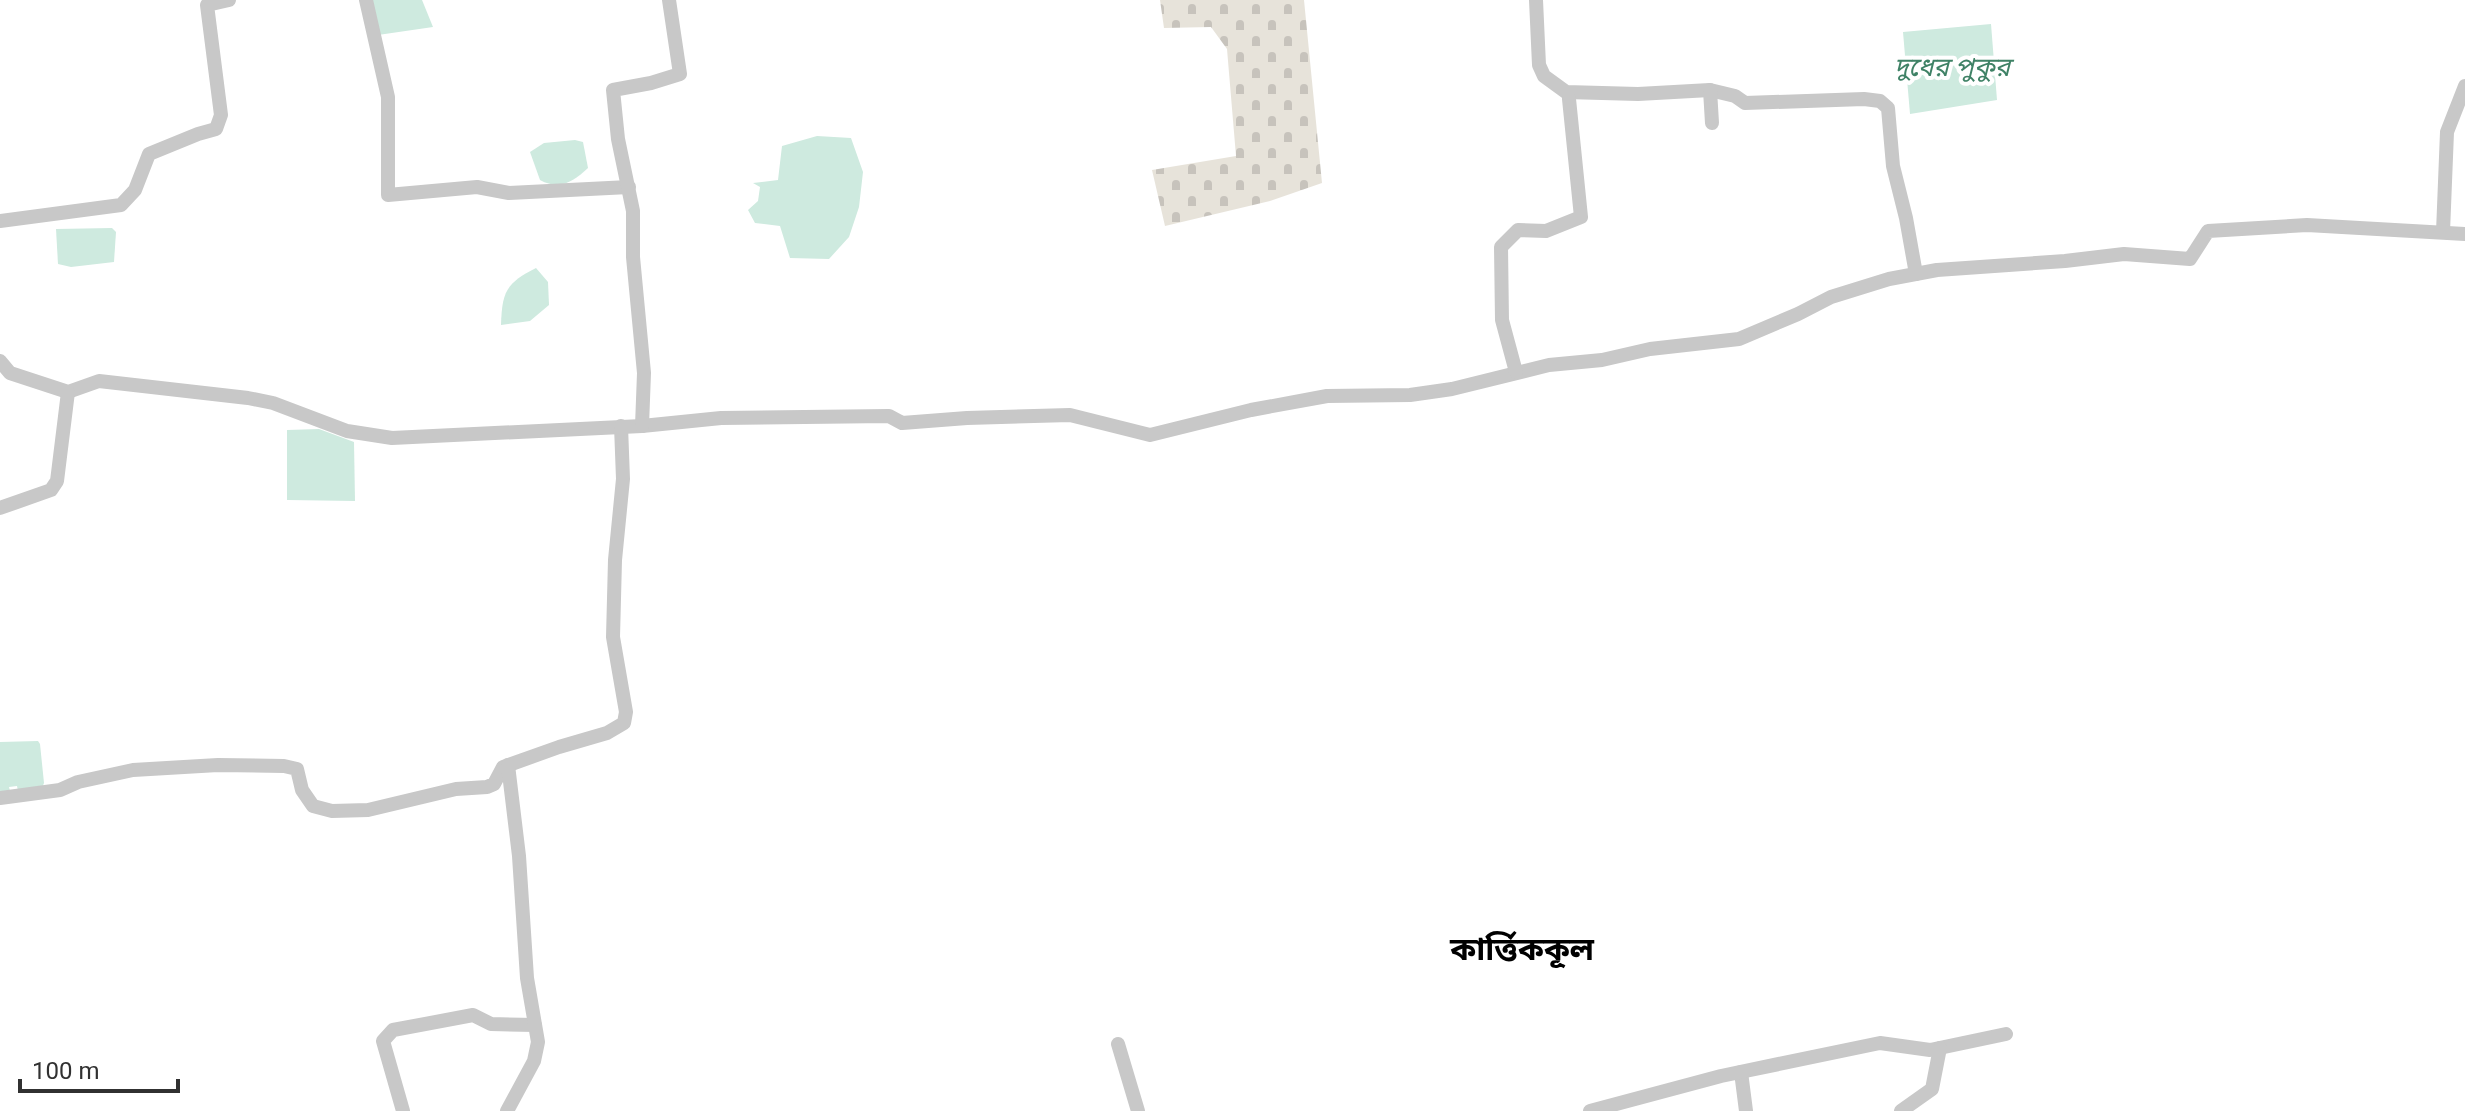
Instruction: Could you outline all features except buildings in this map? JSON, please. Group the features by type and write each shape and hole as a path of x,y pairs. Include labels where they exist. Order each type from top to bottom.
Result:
{"street":[{"path":"0,221 121,205 135,190 149,154 216,129 221,115 207,2 229,0"},
{"path":"366,0 388,97 388,195 477,187 509,193 629,187"},
{"path":"642,426 644,373 635,287 633,211 618,139 613,90 680,74 669,0"},
{"path":"1536,0 1539,65 1544,76 1566,92 1638,94 1710,90 1735,96 1745,103 1880,101 1888,108 1893,166 1916,274"},
{"path":"2443,232 2447,132 2465,86"},
{"path":"1710,90 1712,123"},
{"path":"1516,372 1502,320 1501,247 1518,230 1546,231 1581,217 1569,99"},
{"path":"0,361 10,373 68,392 99,381 248,398 273,403 347,431 392,438 642,426 721,418 889,416 902,423 1070,415 1150,435 1251,410 1327,396 1410,395 1452,389 1549,365 1739,339 1831,297 1937,270 2124,254 2190,259 2208,231 2307,225 2465,234"},
{"path":"0,508 51,490 57,481 68,392"},
{"path":"0,798 60,790 78,782 133,770 218,765 284,766 297,769 302,790 313,806 332,811 368,810 456,789 487,787 494,784 503,767 607,733 624,723 626,712 613,637 615,560 623,479 621,426"},
{"path":"507,1111 534,1061 538,1042 527,978 519,856 508,765"},
{"path":"403,1111 383,1041 393,1030 473,1015 491,1024 535,1025"},
{"path":"1590,1111 1741,1072 1880,1043 1930,1050 2006,1034"},
{"path":"1118,1044 1138,1111"},
{"path":"1901,1111 1932,1089 1940,1048"},
{"path":"1741,1072 1746,1111"}],"green space":[{"path":"1160,0 1304,0 1322,183 1270,201 1165,226 1152,170 1236,156 1227,49 1211,27 1164,28"}],"water":[{"path":"372,0 422,0 433,27 378,35"},
{"name":"দুধের পুকুর","path":"1991,24 1997,100 1910,114 1903,32"},
{"path":"817,136 851,138 863,172 859,207 849,237 829,259 790,258 780,226 755,223 748,210 758,201 760,187 753,183 778,180 782,146"},
{"path":"583,142 588,168 566,183 554,185 540,180 530,152 544,143"},
{"path":"112,228 116,232 114,262 71,267 58,264 56,229"},
{"path":"536,268 548,282 549,305 530,321 501,325 508,290 518,279"},
{"path":"319,429 354,442 355,501 287,500 287,430"},
{"path":"38,741 44,783 42,788 18,791 17,786 0,792 0,742"}],"district":[{"name":"কার্ত্তিককূল","path":"1522,949"}]}
